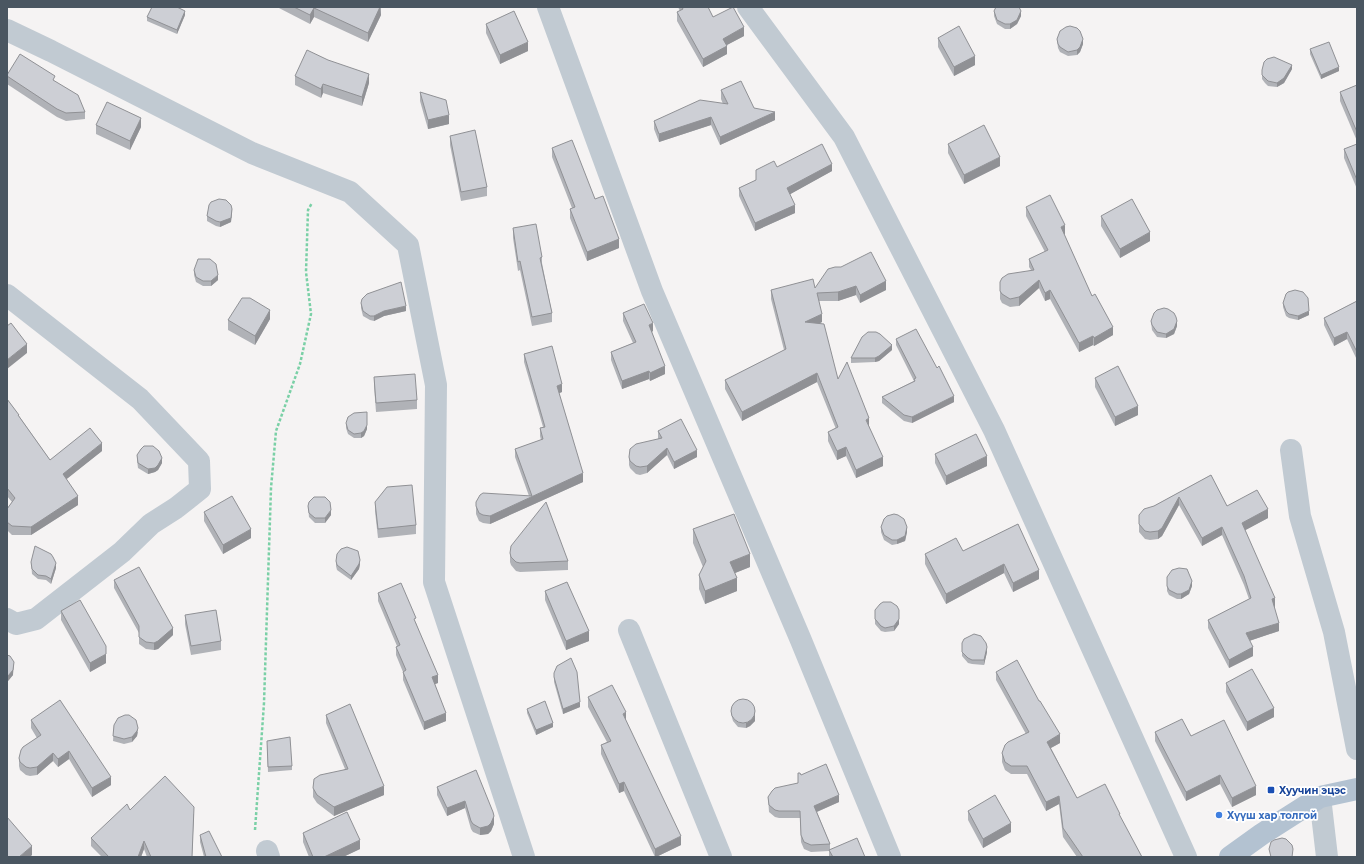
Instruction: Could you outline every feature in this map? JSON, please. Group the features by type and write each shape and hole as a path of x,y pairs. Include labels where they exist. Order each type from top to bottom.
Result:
{"main road":[{"path":"1230,857 1262,834 1320,797 1357,789"}],"street":[{"path":"548,7 652,291 800,638 890,857"},
{"path":"748,7 844,137 994,430 1186,857"},
{"path":"7,30 252,153 350,192 408,245 436,385 434,582 524,857"},
{"path":"7,295 140,399 199,461 200,489 176,508 151,524 122,552 36,619 16,624 7,619"},
{"path":"1292,450 1300,516 1334,632 1357,749"},
{"path":"629,630 721,857"},
{"path":"1320,797 1326,857"}],"path":[{"path":"268,854 255,833 264,703 271,496 276,431 300,364 311,314 306,272 308,210 324,182"}],"building":[{"path":"152,7 177,7 185,11 177,30 147,17"},
{"path":"294,7 380,7 368,33 314,8 310,15"},
{"path":"682,7 708,7 713,17 733,7 744,27 723,39 727,46 703,59 677,12 683,9"},
{"path":"996,7 1019,7 1021,11 1017,20 1010,24 1005,24 997,20 994,11"},
{"path":"514,11 528,42 500,55 486,24"},
{"path":"959,26 975,56 954,67 938,38"},
{"path":"1070,26 1077,28 1080,31 1083,39 1077,50 1068,52 1060,47 1057,39 1060,31"},
{"path":"1329,42 1339,67 1321,75 1310,49"},
{"path":"307,50 328,60 369,74 362,97 323,84 321,89 295,76"},
{"path":"20,54 55,76 53,80 78,95 85,112 66,113 57,109 7,76"},
{"path":"1274,57 1292,65 1284,78 1277,83 1268,81 1262,75 1264,62 1267,59"},
{"path":"741,81 754,108 775,112 720,137 711,117 659,134 654,121 700,100 728,104 721,90"},
{"path":"1357,85 1357,132 1340,92"},
{"path":"420,92 446,100 449,115 428,120"},
{"path":"107,102 141,118 130,141 96,125"},
{"path":"984,125 1000,157 964,175 948,144"},
{"path":"475,130 487,187 461,192 450,136"},
{"path":"572,140 595,199 603,196 619,239 587,252 570,209 575,207 552,148"},
{"path":"822,144 832,164 787,188 795,205 755,223 739,188 756,180 756,170 774,161 777,167"},
{"path":"1357,144 1357,180 1344,149"},
{"path":"1050,195 1065,225 1061,227 1092,296 1095,294 1113,327 1094,338 1093,336 1079,343 1050,290 1045,293 1039,280 1019,297 1010,299 1000,291 1000,282 1002,278 1008,274 1034,270 1029,259 1048,250 1026,207"},
{"path":"219,199 226,200 231,205 232,209 231,218 220,222 207,216 211,202"},
{"path":"1132,199 1150,232 1120,249 1101,216"},
{"path":"536,224 542,257 540,258 552,313 532,317 520,261 518,262 513,228"},
{"path":"871,252 886,281 860,295 856,286 838,292 817,293 822,314 805,322 824,324 838,379 847,362 869,418 866,420 883,457 856,470 846,447 837,451 828,432 838,427 817,373 742,412 725,380 786,349 771,290 813,279 815,288 828,269 841,267"},
{"path":"198,259 210,259 216,264 218,275 211,281 203,281 196,277 194,270"},
{"path":"401,282 406,306 384,311 374,316 370,316 363,311 361,303 362,299 367,294"},
{"path":"1295,290 1303,292 1308,298 1309,311 1298,316 1289,314 1283,303 1286,294"},
{"path":"242,298 250,298 270,310 255,336 228,320"},
{"path":"1357,301 1357,352 1347,332 1334,338 1324,318"},
{"path":"644,304 653,323 649,325 665,366 650,373 649,371 622,381 611,352 636,342 623,313"},
{"path":"1164,308 1174,313 1177,321 1174,329 1166,334 1157,332 1151,321 1157,310"},
{"path":"11,323 27,344 7,360 7,326"},
{"path":"916,329 937,368 939,366 954,396 912,417 904,415 882,397 915,381 914,379 916,378 896,339"},
{"path":"868,332 876,332 880,334 892,345 875,358 851,358 862,337"},
{"path":"552,346 562,384 557,386 583,473 490,516 483,515 479,513 476,502 483,493 532,496 515,449 543,439 540,428 545,427 524,354"},
{"path":"1118,366 1138,406 1115,417 1095,378"},
{"path":"415,374 417,400 376,403 374,377"},
{"path":"7,399 50,460 90,428 102,443 63,474 78,496 31,527 12,526 7,522 7,509 15,498 7,488"},
{"path":"367,412 367,425 364,431 354,434 348,430 346,423 348,417 354,413"},
{"path":"681,419 697,450 674,462 667,448 647,466 636,466 630,461 630,449 636,444 662,438 658,431"},
{"path":"976,434 987,456 946,476 935,454"},
{"path":"144,446 153,446 159,451 162,458 155,468 148,469 138,463 137,455"},
{"path":"1211,475 1227,506 1257,490 1268,509 1242,523 1275,598 1272,599 1279,623 1246,633 1253,647 1229,660 1208,620 1251,598 1244,576 1222,527 1202,538 1179,497 1162,528 1158,531 1145,531 1139,524 1139,515 1144,509 1154,506"},
{"path":"412,485 416,525 378,529 375,502 387,487"},
{"path":"232,496 251,529 223,545 204,512"},
{"path":"314,497 325,497 330,502 331,510 325,518 315,518 309,513 309,502"},
{"path":"546,502 568,561 516,562 511,557 511,546"},
{"path":"734,514 750,554 730,562 737,578 705,591 699,575 706,561 693,529"},
{"path":"894,514 904,519 907,527 905,536 897,540 892,540 884,535 881,527 887,516"},
{"path":"1018,524 1039,570 1013,583 1004,564 946,594 925,554 956,538 963,551"},
{"path":"35,546 51,554 56,563 51,579 46,576 38,575 32,569 31,562"},
{"path":"347,547 358,551 360,560 351,576 337,565 336,561 337,554 341,549"},
{"path":"139,567 173,628 154,643 146,642 139,637 139,626 114,580"},
{"path":"1179,568 1187,569 1192,581 1189,590 1181,594 1177,594 1169,590 1167,586 1167,577 1172,570"},
{"path":"567,582 589,631 566,641 545,591"},
{"path":"401,583 416,618 414,619 438,675 432,677 446,713 424,722 403,672 406,670 396,647 400,645 378,593"},
{"path":"80,600 106,646 106,654 90,663 61,611"},
{"path":"883,602 891,602 897,606 899,610 899,619 894,626 885,628 875,619 875,610"},
{"path":"216,610 221,641 191,646 185,615"},
{"path":"974,634 981,636 986,643 987,647 984,660 972,660 962,652 962,643 964,639"},
{"path":"7,655 10,656 14,662 13,670 8,676 7,676"},
{"path":"571,658 577,672 580,702 563,709 554,673 557,666"},
{"path":"1017,660 1039,701 1060,734 1047,742 1077,798 1105,784 1142,857 1083,857 1063,828 1059,796 1046,802 1027,766 1011,766 1005,762 1002,753 1005,745 1008,742 1029,732 996,672"},
{"path":"1252,669 1274,708 1247,722 1226,683"},
{"path":"612,685 626,712 623,714 681,836 655,849 624,782 619,784 601,745 611,741 588,697"},
{"path":"743,699 748,700 754,706 754,716 748,722 743,723 738,722 732,716 731,711 732,706 738,700"},
{"path":"60,700 111,777 92,788 69,751 58,759 53,753 37,767 26,767 20,762 19,758 23,747 41,735 31,720"},
{"path":"545,701 553,723 536,730 527,709"},
{"path":"350,704 384,786 334,807 317,795 313,788 314,779 320,775 348,769 326,715"},
{"path":"129,715 136,720 138,728 137,731 132,737 124,739 113,736 114,725 118,718"},
{"path":"1182,719 1191,736 1224,720 1256,786 1232,798 1220,775 1186,792 1155,732"},
{"path":"290,737 292,766 268,767 267,741"},
{"path":"826,764 839,795 814,806 830,844 811,845 804,842 801,835 800,811 775,810 769,805 768,797 775,788 798,783 798,773 801,775"},
{"path":"476,770 494,816 488,826 480,828 471,821 465,801 447,808 437,787"},
{"path":"165,776 194,807 192,857 151,857 144,841 138,857 109,857 91,838 127,804 130,810"},
{"path":"995,795 1011,823 983,839 968,811"},
{"path":"347,812 360,840 324,857 313,857 303,833"},
{"path":"7,817 32,846 19,857 7,857"},
{"path":"209,831 222,857 206,857 200,835"},
{"path":"857,838 865,857 833,857 829,850"},
{"path":"1282,838 1286,839 1292,845 1292,857 1271,857 1269,849 1271,842"}],"place":[{"name":"Хуучин эцэс","path":"1271,790"},
{"name":"Хүүш хар толгой","path":"1219,815"}]}
